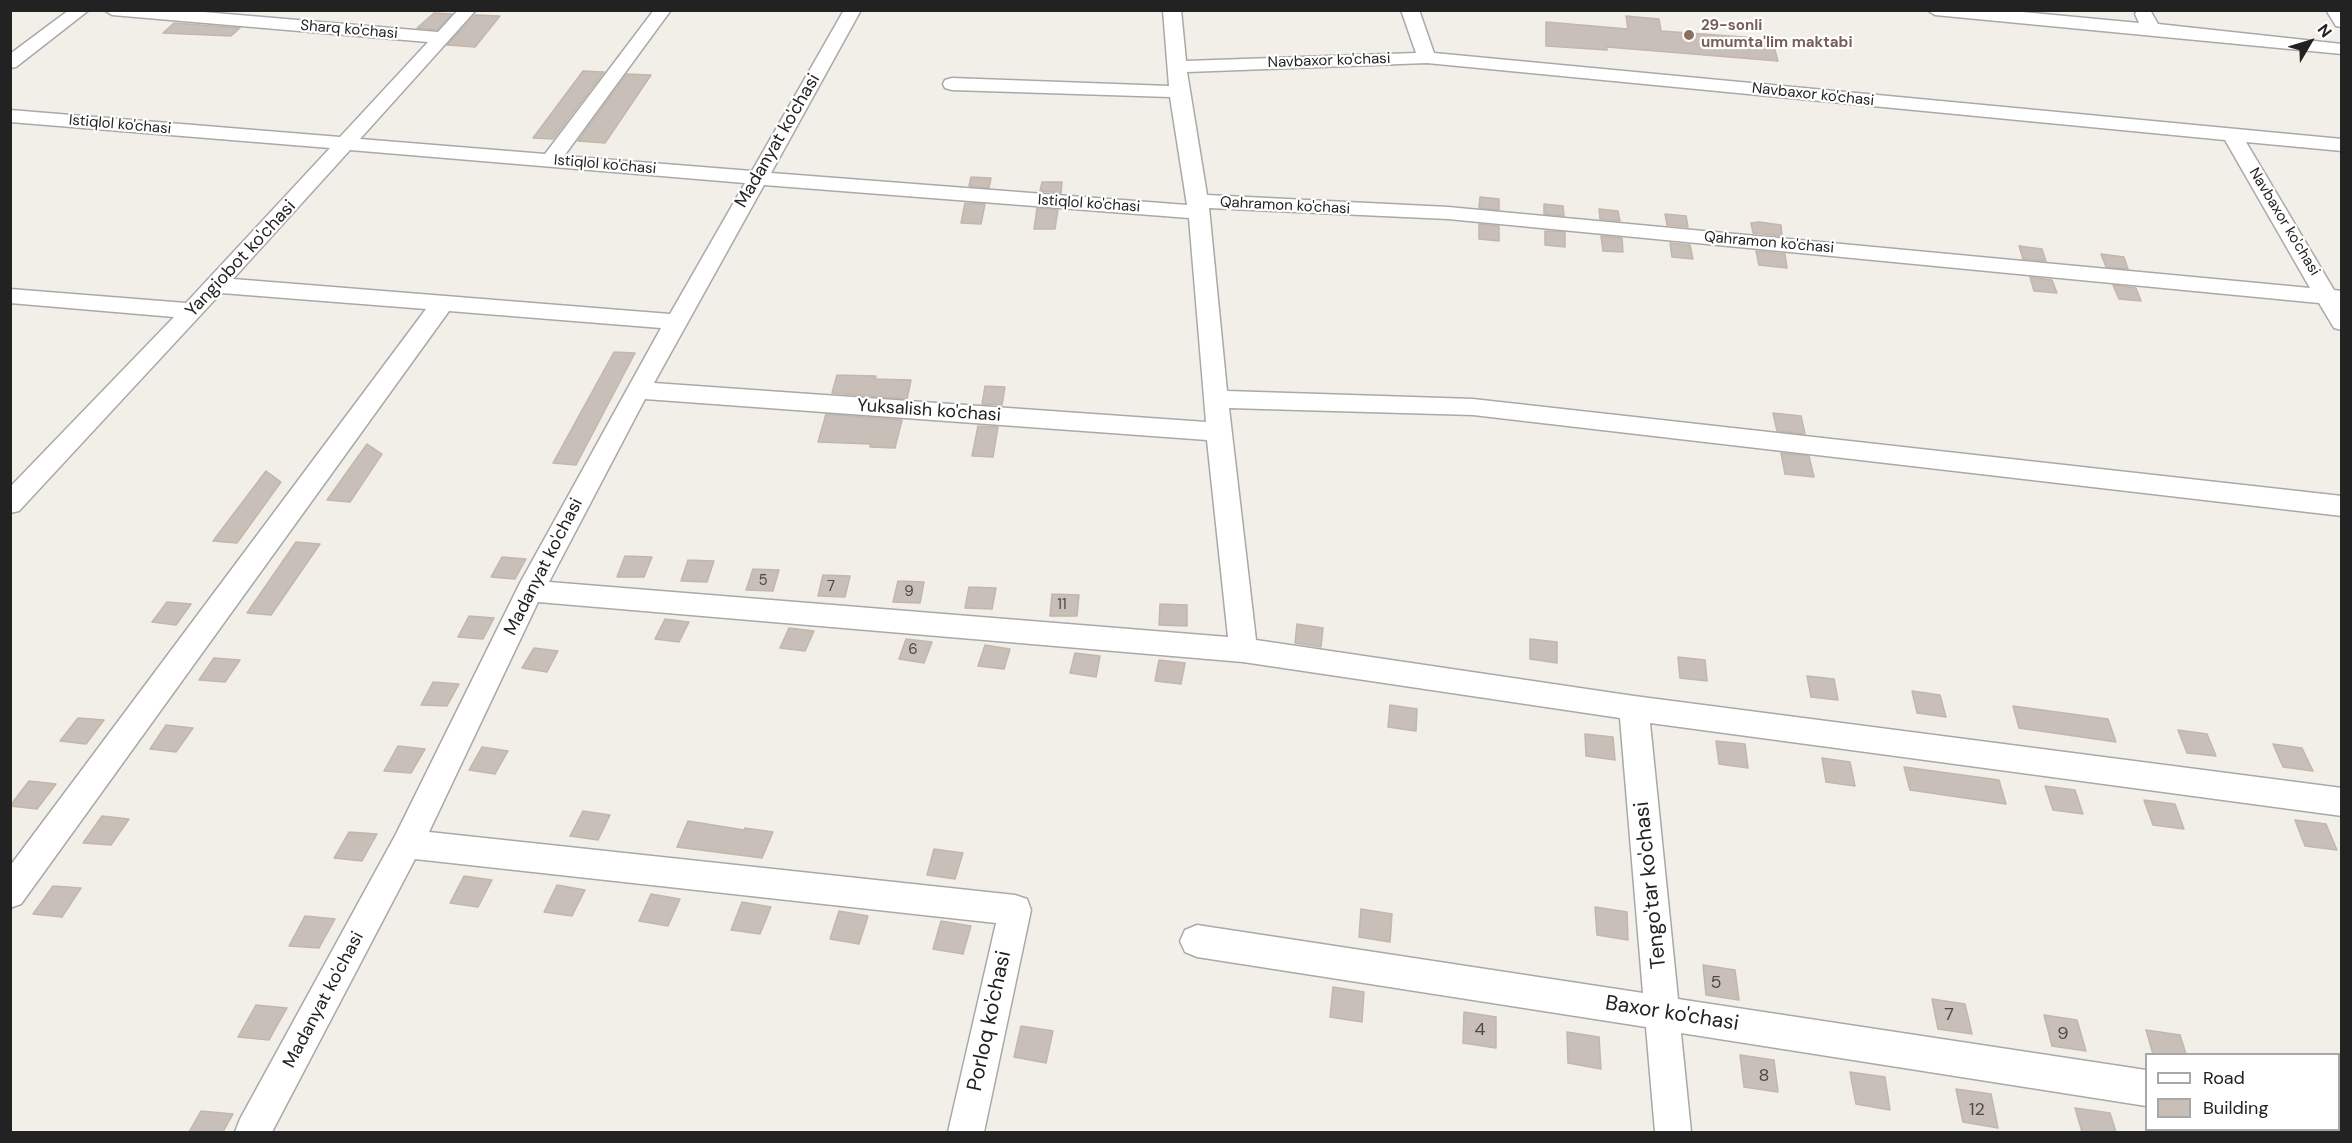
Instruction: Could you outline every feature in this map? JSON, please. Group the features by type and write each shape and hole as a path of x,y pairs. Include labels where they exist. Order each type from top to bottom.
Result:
{"street":[{"path":"10,63 81,10"},
{"name":"Sharq ko'chasi","path":"112,10 442,38"},
{"name":"Yangiobot ko'chasi","path":"10,504 192,311 468,10"},
{"path":"551,160 663,10"},
{"name":"Madanyat ko'chasi","path":"253,1132 407,844 530,591 638,390 852,10"},
{"path":"1172,10 1178,80 1198,207 1219,432 1243,650"},
{"path":"1410,10 1427,58"},
{"path":"1935,10 2342,49"},
{"path":"2143,10 2151,29"},
{"path":"2334,10 2342,22"},
{"path":"10,38 41,41"},
{"name":"Navbaxor ko'chasi","path":"952,84 1178,80 1427,58 2232,135 2334,297 2342,323"},
{"name":"Istiqlol ko'chasi","path":"10,116 757,178 1198,207"},
{"path":"2232,135 2342,145"},
{"name":"Qahramon ko'chasi","path":"1198,207 1448,213 2334,297"},
{"path":"215,285 676,322"},
{"path":"10,296 192,311"},
{"path":"10,893 442,304"},
{"name":"Yuksalish ko'chasi","path":"638,390 1219,432"},
{"path":"1216,399 1473,407 2342,506"},
{"path":"530,591 1243,650 1634,708 2342,802"},
{"name":"Tengo'tar ko'chasi","path":"1634,708 1664,1012 1673,1132"},
{"name":"Porloq ko'chasi","path":"407,844 1015,910 966,1132"},
{"name":"Baxor ko'chasi","path":"1197,940 2145,1088"}],"building":[{"path":"434,13 452,14 437,30 417,28"},
{"path":"475,15 500,16 475,47 447,45"},
{"path":"1626,16 1659,19 1661,31 1772,39 1778,61 1607,47 1607,50 1546,46 1546,22 1628,29"},
{"path":"174,23 240,28 231,36 163,33"},
{"path":"583,71 604,72 553,139 533,138"},
{"path":"627,74 651,75 605,143 578,141"},
{"path":"971,177 991,178 989,188 969,186"},
{"path":"1042,182 1062,182 1061,193 1040,191"},
{"path":"1480,197 1499,199 1499,210 1479,208"},
{"path":"965,203 985,204 981,224 961,223"},
{"path":"1544,204 1563,206 1564,216 1544,214"},
{"path":"1037,208 1058,210 1055,229 1034,229"},
{"path":"1599,209 1618,211 1620,221 1600,219"},
{"path":"1665,214 1686,216 1688,227 1667,225"},
{"path":"1751,223 1781,225 1782,236 1753,233"},
{"path":"1479,224 1499,226 1499,241 1479,239"},
{"path":"1545,231 1565,232 1565,247 1545,245"},
{"path":"1601,236 1622,238 1623,252 1603,251"},
{"path":"1670,243 1690,245 1693,259 1672,257"},
{"path":"2019,246 2042,249 2046,261 2023,259"},
{"path":"1756,251 1785,254 1787,268 1759,265"},
{"path":"2101,254 2124,257 2128,269 2106,267"},
{"path":"2030,277 2052,280 2057,293 2034,291"},
{"path":"2113,285 2136,288 2141,301 2119,299"},
{"path":"614,352 635,353 576,465 553,463"},
{"path":"837,375 911,380 907,399 832,393"},
{"path":"985,386 1005,387 1002,405 982,404"},
{"path":"1773,413 1801,416 1805,434 1777,431"},
{"path":"826,414 902,420 895,448 870,447 871,444 818,442"},
{"path":"978,426 998,427 993,457 972,456"},
{"path":"367,444 382,454 350,502 327,500"},
{"path":"1781,453 1809,456 1814,477 1785,474"},
{"path":"266,471 281,482 237,543 213,541"},
{"path":"296,542 320,544 271,615 247,613"},
{"path":"625,556 652,557 644,577 617,577"},
{"path":"502,557 526,559 515,579 491,577"},
{"path":"688,560 714,561 707,582 681,581"},
{"path":"753,569 779,570 773,591 746,590"},
{"path":"823,575 850,576 845,597 818,596"},
{"path":"898,581 924,582 920,603 893,602"},
{"path":"969,587 996,588 992,609 965,608"},
{"path":"1052,594 1079,595 1077,616 1050,616"},
{"path":"167,602 191,604 176,625 152,622"},
{"path":"1160,604 1187,605 1187,626 1159,625"},
{"path":"469,616 494,618 483,639 458,637"},
{"path":"665,619 689,622 679,642 655,639"},
{"path":"1297,624 1323,628 1321,647 1295,643"},
{"path":"789,628 814,631 805,651 780,648"},
{"path":"906,639 932,642 924,663 899,659"},
{"path":"1530,639 1557,642 1557,663 1530,659"},
{"path":"985,645 1010,649 1004,669 978,666"},
{"path":"534,648 558,651 547,672 522,668"},
{"path":"1075,653 1100,656 1096,677 1070,673"},
{"path":"1678,657 1705,660 1707,681 1680,678"},
{"path":"214,658 240,660 225,682 199,680"},
{"path":"1159,660 1185,663 1181,684 1155,681"},
{"path":"1807,676 1834,679 1838,700 1811,697"},
{"path":"433,682 459,684 447,706 421,705"},
{"path":"1912,691 1940,695 1946,717 1917,713"},
{"path":"1390,705 1417,709 1416,731 1388,727"},
{"path":"2013,706 2108,719 2116,742 2019,728"},
{"path":"78,718 104,720 86,744 60,741"},
{"path":"166,725 193,728 176,752 150,749"},
{"path":"2178,730 2207,734 2216,756 2187,753"},
{"path":"1585,734 1613,737 1615,760 1586,756"},
{"path":"1716,741 1745,744 1748,768 1719,764"},
{"path":"2273,744 2302,748 2313,771 2283,767"},
{"path":"398,746 425,749 411,773 384,771"},
{"path":"482,747 508,751 495,774 469,770"},
{"path":"1822,758 1850,762 1855,786 1826,782"},
{"path":"1904,767 1999,780 2006,804 1910,790"},
{"path":"29,781 56,784 37,809 10,806"},
{"path":"2045,786 2075,790 2083,814 2053,810"},
{"path":"2144,800 2175,804 2184,829 2153,825"},
{"path":"583,811 610,815 598,840 570,836"},
{"path":"102,816 129,819 111,845 83,843"},
{"path":"2295,820 2326,824 2337,850 2305,846"},
{"path":"688,821 773,832 762,858 677,847"},
{"path":"349,832 377,834 362,861 334,858"},
{"path":"934,849 963,853 955,879 927,875"},
{"path":"464,876 492,880 478,907 450,903"},
{"path":"557,885 585,890 572,916 544,912"},
{"path":"53,886 81,888 62,917 33,914"},
{"path":"651,894 680,899 668,926 639,921"},
{"path":"742,902 771,907 760,934 731,930"},
{"path":"1595,907 1627,912 1628,940 1597,935"},
{"path":"1361,909 1392,914 1390,942 1359,937"},
{"path":"839,911 868,916 859,944 830,939"},
{"path":"305,916 335,919 319,948 289,946"},
{"path":"941,921 971,926 963,954 933,949"},
{"path":"1703,965 1735,970 1739,1000 1706,995"},
{"path":"1333,987 1364,992 1362,1022 1330,1017"},
{"path":"1932,999 1965,1004 1972,1034 1938,1029"},
{"path":"256,1005 287,1008 269,1040 238,1037"},
{"path":"1464,1012 1496,1017 1496,1048 1463,1043"},
{"path":"2044,1015 2077,1020 2086,1051 2052,1046"},
{"path":"1021,1026 1053,1031 1046,1063 1014,1057"},
{"path":"2146,1030 2180,1035 2186,1053 2153,1053"},
{"path":"1567,1032 1599,1037 1601,1069 1568,1063"},
{"path":"1740,1055 1774,1060 1778,1092 1744,1087"},
{"path":"1850,1072 1885,1077 1890,1110 1856,1104"},
{"path":"1956,1089 1991,1094 1998,1128 1963,1122"},
{"path":"2075,1108 2110,1113 2116,1132 2082,1132"},
{"path":"201,1111 233,1114 223,1132 189,1132"}],"place":[{"name":"29-sonli umumta'lim maktabi","path":"1689,35"}]}
